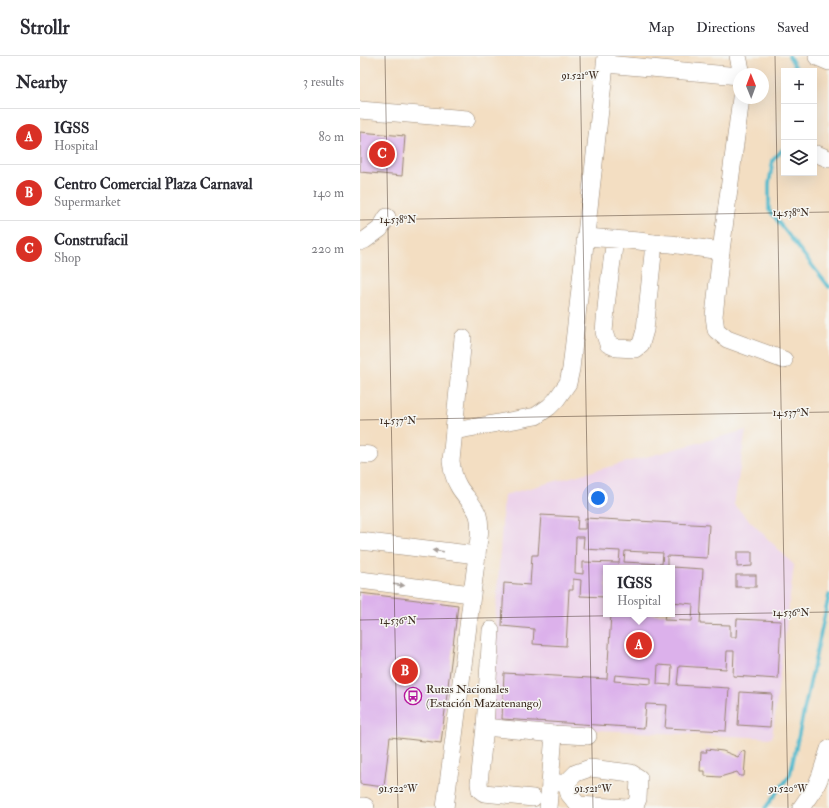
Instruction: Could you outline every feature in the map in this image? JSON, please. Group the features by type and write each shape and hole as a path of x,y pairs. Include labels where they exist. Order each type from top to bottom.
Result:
{"lane":[{"path":"738,56 741,68"},
{"path":"454,431 536,416 556,400 568,383 571,369 606,60 733,75"},
{"path":"740,104 714,316 716,330 727,338 784,360"},
{"path":"360,110 467,119"},
{"path":"360,242 380,229 387,217"},
{"path":"586,236 671,244 721,251"},
{"path":"615,239 604,332 608,344 617,348 635,349 641,344 645,330 653,243"},
{"path":"444,808 480,525 476,510 459,487 453,475 451,461 463,338"},
{"path":"360,541 477,555"},
{"path":"360,580 471,594"},
{"path":"491,630 485,728 479,783 480,790 484,793 533,798"},
{"path":"485,728 588,736"},
{"path":"548,808 558,783 554,734"},
{"path":"801,808 822,787 820,777 829,749"},
{"path":"590,768 632,772 639,778 638,799 635,806 628,808 578,805 558,783 576,773 590,768"}],"shaded area":[{"path":"746,430 734,505 794,565 772,738 488,725 504,495"}],"building":[{"path":"360,132 405,136 402,176 360,172"},
{"path":"541,515 578,517 577,529 585,529 585,518 709,525 707,558 667,556 667,565 603,565 603,597 580,596 581,580 573,579 573,590 569,590 566,646 533,644 534,629 502,626 504,583 530,585 532,555 538,555","holes":["576,537 584,537 583,549 620,551 619,563 583,562 583,574 575,573","625,551 663,553 662,564 624,562"]},
{"path":"737,552 752,552 752,566 737,567"},
{"path":"675,567 703,569 700,624 730,625 730,637 736,637 737,619 781,621 778,679 733,676 734,651 727,651 726,669 679,666 677,685 729,688 726,731 665,728 667,705 646,704 644,728 502,719 504,673 607,679 611,617 664,617 664,620 692,621 693,604 675,602","holes":["658,665 672,666 671,685 657,684","615,675 651,678 651,684 614,681"]},
{"path":"736,575 756,575 756,587 736,587"},
{"path":"360,593 458,605 441,743 390,737 384,787 360,784"},
{"path":"740,692 772,694 770,727 738,725"},
{"path":"706,749 723,751 738,757 742,751 746,752 744,776 740,776 737,772 720,777 705,776 705,771 700,771 701,752 707,752"}],"waterway":[{"path":"789,56 796,68"},
{"path":"781,151 773,160 769,184 769,210 829,287"},
{"path":"765,808 790,775 829,595"}],"place":[{"name":"Construfacil","path":"382,154"},
{"name":"IGSS","path":"639,645"},
{"name":"Centro Comercial Plaza Carnaval","path":"405,671"},
{"name":"Rutas Nacionales (Estación Mazatenango)","path":"413,696"}]}
